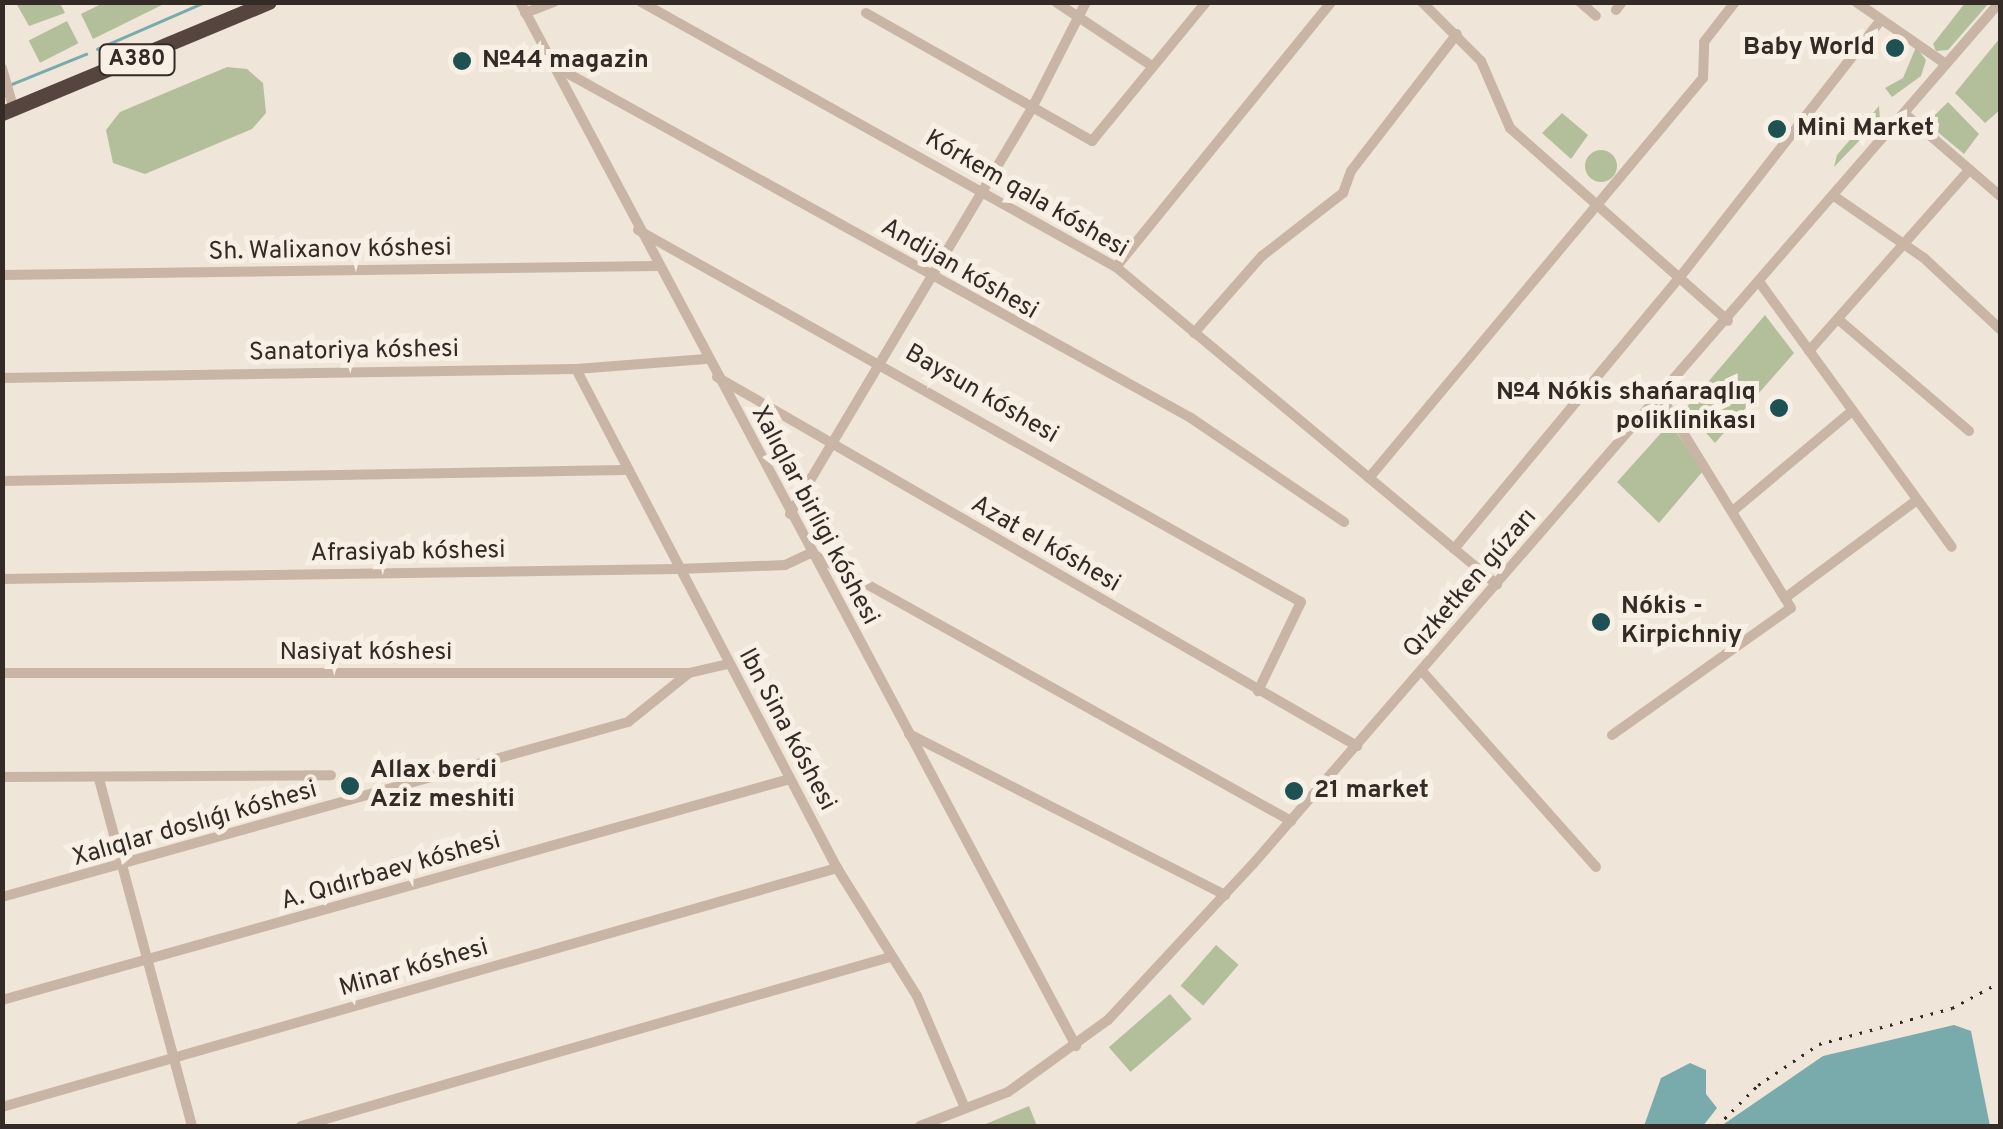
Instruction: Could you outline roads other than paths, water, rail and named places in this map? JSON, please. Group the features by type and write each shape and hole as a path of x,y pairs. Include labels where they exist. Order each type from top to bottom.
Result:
{"highway":[{"name":"A380","path":"8,112 270,2"}],"street":[{"path":"523,8 554,2"},
{"name":"Kórkem qala kóshesi","path":"641,2 1116,267 1498,584"},
{"path":"1056,2 1152,66"},
{"path":"790,514 834,447 983,193 1086,2"},
{"path":"866,13 1092,141 1206,2"},
{"path":"1116,267 1331,2"},
{"path":"1422,2 1457,34 1491,75 1510,128 1728,321"},
{"path":"1580,2 1596,16"},
{"path":"1856,2 1946,64"},
{"name":"Qızketken gúzarı","path":"920,1126 1020,1086 1076,1046 1224,896 1728,321 2000,2"},
{"path":"1368,478 1704,78 1704,42 1734,3"},
{"name":"Xalıqlar birligi kóshesi","path":"523,8 548,63 1076,1046"},
{"path":"1454,548 1680,277 1880,21"},
{"path":"1194,333 1262,256 1343,193 1350,171 1457,34"},
{"name":"Andijan kóshesi","path":"548,63 1191,418 1344,522"},
{"path":"5,74 8,112"},
{"path":"1904,113 2000,196"},
{"path":"1810,351 1969,170"},
{"path":"1834,196 1901,248 1924,258 2000,329"},
{"name":"Baysun kóshesi","path":"638,230 883,362 1301,602 1258,690"},
{"name":"Sh. Walixanov kóshesi","path":"2,275 657,266"},
{"path":"1760,283 1952,547"},
{"path":"1839,320 1970,431"},
{"name":"Sanatoriya kóshesi","path":"2,378 576,368 706,359"},
{"name":"Ibn Sina kóshesi","path":"576,368 624,470 837,868 916,996 966,1108"},
{"name":"Azat el kóshesi","path":"716,376 1357,746"},
{"path":"1661,397 1788,603"},
{"path":"1734,510 1853,410"},
{"path":"2,481 624,470"},
{"path":"1612,735 1788,603 1916,500"},
{"path":"811,553 1291,821"},
{"name":"Afrasiyab kóshesi","path":"2,578 678,569 786,564 811,553"},
{"name":"Nasiyat kóshesi","path":"2,673 689,673 728,664"},
{"path":"1422,671 1596,867"},
{"name":"Xalıqlar doslıǵı kóshesi","path":"2,897 122,867 628,722 689,673"},
{"path":"908,733 1224,896"},
{"path":"2,778 330,775"},
{"path":"99,779 192,1126"},
{"name":"A. Qıdırbaev kóshesi","path":"2,1000 790,779"},
{"name":"Minar kóshesi","path":"2,1107 837,868"},
{"path":"301,1126 890,957"}],"water":[{"path":"1954,1025 1971,1031 1990,1126 1721,1126 1823,1056"},
{"path":"1690,1063 1706,1070 1706,1094 1717,1108 1703,1126 1644,1126 1661,1078"}],"waterway":[{"path":"97,49 205,2"},
{"path":"12,84 86,54"}],"railway":[{"path":"1717,1126 1758,1085 1819,1044 1952,1008 2000,982"}],"place":[{"name":"Baby World","path":"1895,48"},
{"name":"№44 magazin","path":"462,61"},
{"name":"Mini Market","path":"1777,129"},
{"name":"№4 Nókis shańaraqlıq poliklinikası","path":"1779,408"},
{"name":"Nókis - Kirpichniy","path":"1601,622"},
{"name":"Allax berdi Aziz meshiti","path":"350,786"},
{"name":"21 market","path":"1294,791"}]}
